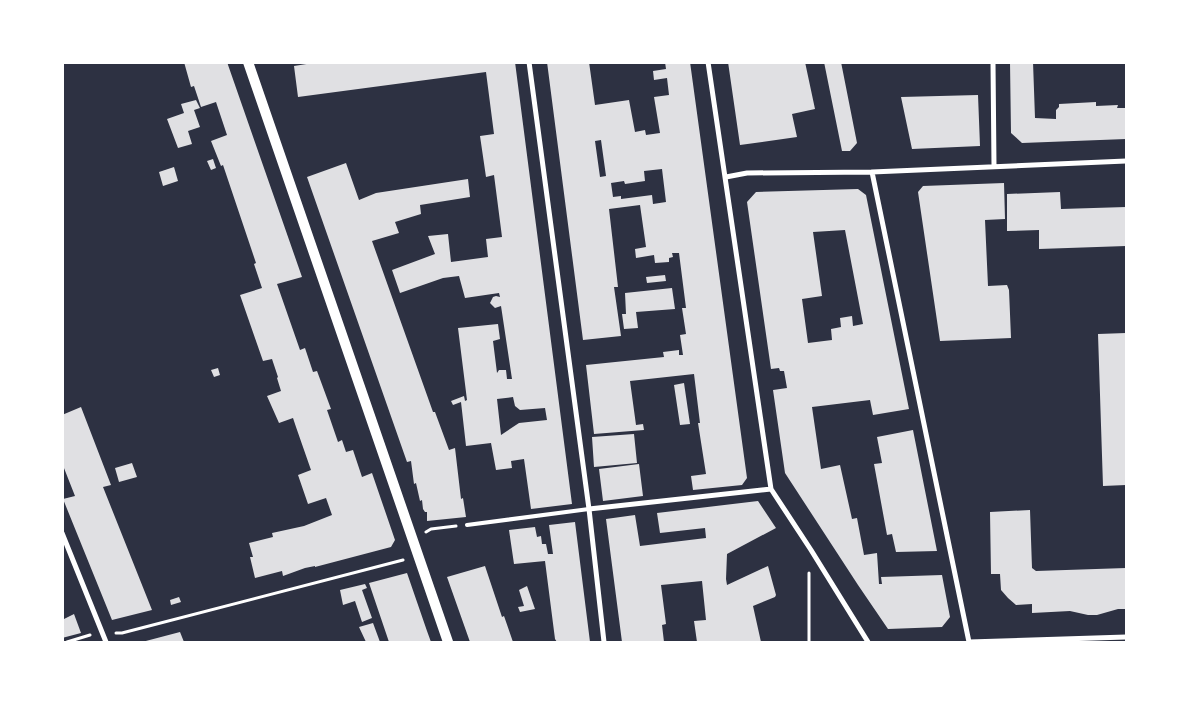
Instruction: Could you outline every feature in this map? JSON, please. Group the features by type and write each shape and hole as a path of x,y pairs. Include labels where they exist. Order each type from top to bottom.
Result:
{"main road":[{"path":"248,62 448,642"}],"street":[{"path":"528,62 589,509 604,642"},
{"path":"708,62 770,489 811,550 868,642"},
{"path":"993,62 994,166"},
{"path":"726,177 747,174 872,172 1126,161"},
{"path":"872,172 969,642 1126,637"},
{"path":"589,509 770,489"},
{"path":"62,533 106,642"}],"lane":[{"path":"467,525 589,509"}],"path":[{"path":"414,540 431,529 467,525"},
{"path":"809,642 811,550"},
{"path":"67,642 102,632 122,633 418,556"}],"building":[{"path":"184,62 227,62 302,277 277,284 300,350 305,348 313,372 317,371 331,409 327,410 338,442 342,440 346,452 353,450 362,477 372,473 395,540 391,547 305,568 283,576 282,571 255,578 250,557 253,557 249,543 273,537 272,533 304,526 332,515 326,498 308,504 298,475 311,470 293,418 279,423 267,396 281,391 278,377 272,359 263,361 240,295 262,288 254,264 256,263 223,165 221,166 211,141 227,135 216,102 201,107 194,86 191,87"},
{"path":"319,62 515,62 572,504 531,509 524,459 511,461 512,468 496,470 491,443 466,446 461,402 453,405 451,401 464,396 465,401 467,400 458,328 498,324 500,339 493,341 497,373 499,370 506,370 507,379 512,379 501,306 495,308 490,303 493,297 500,297 499,293 465,298 459,276 443,278 400,293 392,270 435,254 428,236 448,234 451,262 488,257 486,239 502,237 494,175 486,177 480,136 494,134 486,72 298,97 294,66","holes":["513,397 515,406 520,410 545,408 547,420 519,423 501,435 497,399"]},
{"path":"547,62 589,62 595,105 629,100 635,132 645,130 646,135 660,133 654,97 669,95 667,78 654,80 653,71 666,69 665,62 690,62 747,478 742,485 693,490 691,476 706,474 698,423 700,423 694,374 630,381 636,425 643,424 644,430 594,434 586,365 664,357 663,352 679,350 679,355 683,355 680,335 686,334 682,308 686,308 679,253 672,253 673,257 669,258 669,262 655,263 654,255 636,258 635,249 646,247 640,205 609,209 618,287 614,287 621,336 583,340","holes":["601,140 606,176 600,177 595,141","662,169 666,202 653,204 652,195 621,199 621,196 613,197 611,183 624,181 625,184 645,181 644,171"]},
{"path":"728,62 805,62 815,109 792,114 797,137 740,145"},
{"path":"824,62 841,62 857,143 850,151 842,151"},
{"path":"1010,62 1033,62 1035,118 1056,119 1056,110 1059,104 1096,102 1096,106 1118,105 1117,108 1126,108 1126,139 1022,143 1011,133"},
{"path":"978,95 980,146 912,149 901,97"},
{"path":"196,100 200,108 194,110 200,127 188,131 192,144 178,148 167,119 184,113 181,104"},
{"path":"213,159 216,168 211,170 207,161"},
{"path":"346,163 359,200 376,193 468,179 470,197 420,205 421,214 395,222 399,233 372,241 433,412 435,412 449,450 455,448 461,499 463,498 466,517 427,521 427,512 423,509 416,483 414,484 411,461 407,462 307,177"},
{"path":"174,167 178,181 163,186 159,172"},
{"path":"1004,183 1005,219 985,220 988,286 1007,285 1009,290 1011,338 940,341 918,192 923,186"},
{"path":"858,189 866,195 909,409 873,415 870,400 812,407 821,469 840,465 852,519 857,518 864,555 877,553 879,584 882,584 881,577 942,575 950,617 942,627 888,629 785,473 773,390 787,388 784,371 780,371 779,368 771,369 747,202 756,192","holes":["845,230 863,324 853,326 852,316 840,318 841,327 831,329 832,340 808,343 802,299 822,296 813,232"]},
{"path":"1060,192 1061,209 1126,207 1126,246 1039,249 1039,230 1007,231 1007,194"},
{"path":"665,275 666,281 647,283 646,277"},
{"path":"672,288 675,309 636,312 638,328 624,329 622,314 626,314 625,293"},
{"path":"1126,333 1126,485 1103,486 1098,334"},
{"path":"218,368 220,375 214,377 211,370"},
{"path":"684,383 690,424 680,425 674,385"},
{"path":"81,407 111,485 103,487 152,610 112,620 63,499 75,496 62,463 62,415"},
{"path":"913,430 937,551 896,552 892,534 887,535 874,464 882,463 877,437"},
{"path":"634,434 637,463 594,467 592,437"},
{"path":"132,463 137,477 119,482 115,468"},
{"path":"639,464 643,496 603,501 599,469"},
{"path":"758,501 776,528 727,554 726,579 727,585 768,566 776,595 753,606 761,642 697,642 694,621 706,620 702,581 661,585 666,624 662,625 664,642 622,642 606,519 635,515 640,546 706,538 705,528 660,533 657,513"},
{"path":"1030,510 1032,568 1036,571 1126,568 1126,609 1118,609 1097,615 1070,611 1032,613 1032,604 1016,605 1008,598 1001,590 1000,574 991,574 990,512"},
{"path":"575,522 590,642 557,642 555,639 545,561 514,564 509,530 535,527 537,537 541,536 542,544 546,544 548,554 553,554 549,525"},
{"path":"485,566 502,617 504,616 513,642 470,642 447,577"},
{"path":"407,573 431,642 389,642 369,583"},
{"path":"365,584 367,588 362,590 372,618 362,622 355,601 343,605 340,590"},
{"path":"527,586 535,609 520,612 518,607 524,606 519,590"},
{"path":"179,597 181,602 171,605 170,600"},
{"path":"74,614 81,633 62,638 62,620"},
{"path":"373,623 380,642 366,642 359,627"},
{"path":"180,632 184,642 142,642"}]}
